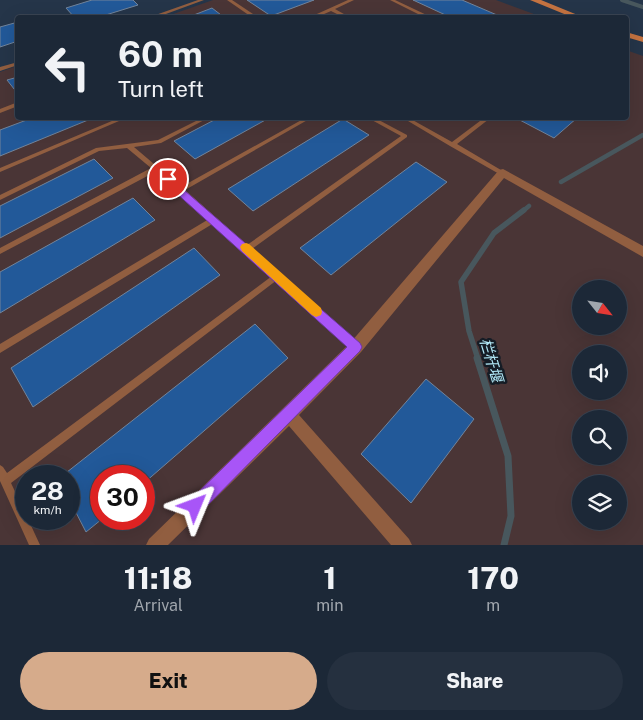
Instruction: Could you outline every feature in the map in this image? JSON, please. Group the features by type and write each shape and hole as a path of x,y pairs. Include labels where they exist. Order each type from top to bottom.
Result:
{"street":[{"path":"534,0 574,15"},
{"path":"629,35 643,40"},
{"path":"155,545 356,347 503,173 643,252"},
{"path":"289,415 403,545"}],"lane":[{"path":"158,15 202,0"},
{"path":"229,0 252,15"},
{"path":"316,15 352,0"},
{"path":"392,0 424,15"},
{"path":"331,8 344,15"},
{"path":"0,69 15,64"},
{"path":"0,111 15,105"},
{"path":"0,170 118,120"},
{"path":"0,198 98,150 159,142 201,120"},
{"path":"180,190 304,120"},
{"path":"247,249 405,136 376,120"},
{"path":"409,120 503,173"},
{"path":"452,145 485,120"},
{"path":"130,147 214,219 356,347"},
{"path":"0,251 156,169"},
{"path":"0,349 214,219"},
{"path":"5,481 277,276"},
{"path":"0,470 35,545"}],"shaded area":[{"path":"213,0 496,0 537,15 170,15"},
{"path":"629,51 643,56 643,545 0,545 0,72 15,67 15,120 629,120"}],"building":[{"path":"92,0 133,0 138,5 106,15 72,15 66,8"},
{"path":"247,0 314,0 274,15 270,15"},
{"path":"413,0 462,0 497,15 446,15"},
{"path":"212,8 221,15 194,15"},
{"path":"15,23 15,42 0,47 0,27"},
{"path":"15,78 15,90 7,80"},
{"path":"27,120 88,120 0,156 0,130"},
{"path":"214,120 265,120 195,159 174,141"},
{"path":"341,120 345,120 369,135 253,211 228,189"},
{"path":"520,120 575,120 554,138"},
{"path":"94,159 113,178 0,238 0,206"},
{"path":"416,162 447,182 331,275 300,248"},
{"path":"133,198 155,220 0,313 0,272"},
{"path":"194,248 220,275 33,407 11,368"},
{"path":"255,324 288,358 155,473 155,465 90,465 90,529 86,532 80,520 80,465 76,465"},
{"path":"426,379 474,419 411,503 361,454"}],"waterway":[{"name":"栏杆堰","path":"622,0 643,7"},
{"name":"栏杆堰","path":"561,182 643,135"},
{"name":"栏杆堰","path":"523,211 529,206"},
{"name":"栏杆堰","path":"478,359 469,331 461,282 494,233 524,210"},
{"name":"栏杆堰","path":"477,358 508,456 511,516 504,545"}],"slow traffic":[{"path":"246,247 316,312"}],"route":[{"path":"168,179 356,347 195,506"}]}
